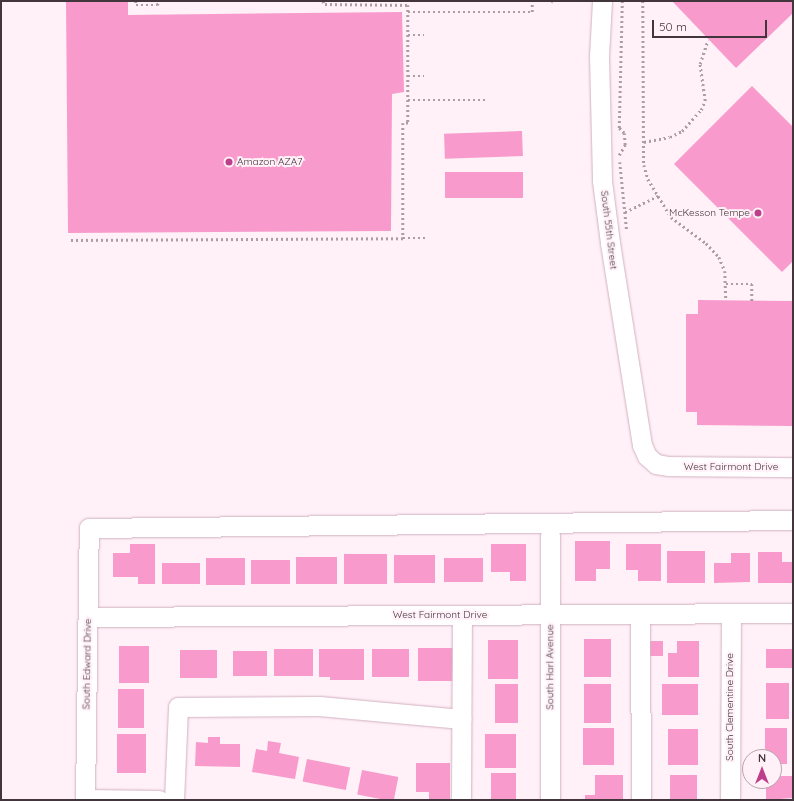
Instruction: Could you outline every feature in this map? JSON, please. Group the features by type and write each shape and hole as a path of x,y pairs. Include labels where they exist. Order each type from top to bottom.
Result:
{"street":[{"name":"South 55th Street","path":"602,1 599,64 602,181 639,436 647,456"},
{"name":"West Fairmont Drive","path":"647,456 656,464 685,468 793,467"},
{"name":"South Edward Drive","path":"85,800 89,528 793,520"},
{"name":"South Harl Avenue","path":"550,535 550,800"},
{"path":"640,614 641,800"},
{"name":"South Clementine Drive","path":"730,800 731,614"},
{"name":"West Fairmont Drive","path":"88,617 793,614"},
{"path":"461,800 462,615"},
{"path":"174,800 178,706 319,706 461,719"},
{"path":"85,800 159,800"}],"path":[{"path":"136,1 136,6 157,5 159,1"},
{"path":"323,1 325,4 408,5 408,123 403,123 403,238"},
{"path":"622,1 619,128 624,133 625,145 619,154 628,234"},
{"path":"644,1 644,165 648,179 672,217 706,243 719,257 725,271 726,300"},
{"path":"408,12 532,12 532,2"},
{"path":"408,35 424,35"},
{"path":"644,142 670,137 682,131 701,110 705,101 700,64 708,40"},
{"path":"408,76 424,76"},
{"path":"408,100 488,100"},
{"path":"625,212 658,196"},
{"path":"71,240 426,238"},
{"path":"726,284 752,284 752,301"}],"building":[{"name":"Amazon AZA7","path":"66,1 128,1 128,15 402,12 404,92 392,94 391,231 68,233"},
{"path":"793,1 793,13 736,68 673,2"},
{"name":"McKesson Tempe","path":"752,86 793,127 793,261 782,272 674,164"},
{"path":"522,131 523,156 445,159 444,134"},
{"path":"445,172 523,172 523,198 445,198"},
{"path":"698,300 793,301 793,426 697,425 697,412 686,412 686,314 698,314"},
{"path":"575,541 610,541 610,569 596,569 596,581 575,581"},
{"path":"130,544 155,544 155,584 138,584 138,577 113,577 113,553 130,553"},
{"path":"491,544 526,544 526,581 510,581 510,572 491,572"},
{"path":"626,544 661,544 661,581 638,581 638,570 626,570"},
{"path":"667,551 705,551 705,583 667,583"},
{"path":"758,552 782,552 782,562 793,562 793,583 758,583"},
{"path":"731,553 750,553 750,582 714,583 714,563 731,563"},
{"path":"344,554 387,554 387,584 344,584"},
{"path":"394,555 435,555 435,583 394,583"},
{"path":"296,557 337,557 337,584 296,584"},
{"path":"206,558 245,558 245,585 206,585"},
{"path":"444,558 483,558 483,582 444,582"},
{"path":"251,560 290,560 290,584 251,584"},
{"path":"162,563 200,563 200,584 162,584"},
{"path":"584,639 611,639 611,677 584,677"},
{"path":"488,640 518,640 518,679 488,679"},
{"path":"650,641 663,641 663,656 650,656"},
{"path":"677,641 699,641 699,677 668,677 668,653 677,653"},
{"path":"119,646 149,646 149,683 119,683"},
{"path":"418,648 453,648 453,681 418,681"},
{"path":"274,649 313,649 313,676 274,676"},
{"path":"319,649 364,649 364,680 330,680 330,677 319,677"},
{"path":"372,649 409,649 409,677 372,677"},
{"path":"766,649 793,649 793,668 766,668"},
{"path":"180,650 217,650 217,678 180,678"},
{"path":"233,651 267,651 267,676 233,676"},
{"path":"766,683 789,683 789,719 766,719"},
{"path":"495,684 518,684 518,723 495,723"},
{"path":"584,684 611,684 611,723 584,723"},
{"path":"662,684 698,684 698,715 662,715"},
{"path":"118,689 144,689 144,728 118,728"},
{"path":"583,728 614,728 614,765 583,765"},
{"path":"765,728 787,728 787,764 782,764 782,749 765,749"},
{"path":"668,729 698,729 698,765 668,765"},
{"path":"117,734 146,734 146,773 117,773"},
{"path":"485,734 516,734 516,768 485,768"},
{"path":"208,737 220,737 220,744 240,744 240,767 195,766 196,742 208,743"},
{"path":"268,741 281,743 279,753 299,757 295,779 252,772 256,749 267,751"},
{"path":"307,759 350,767 346,790 303,782"},
{"path":"416,763 450,763 450,800 429,800 429,792 416,792"},
{"path":"362,770 398,777 394,800 385,800 357,795"},
{"path":"491,773 516,773 516,800 491,800"},
{"path":"595,775 623,775 623,800 585,800 585,795 595,795"},
{"path":"670,775 697,775 697,800 670,800"},
{"path":"782,776 793,776 793,798 766,800 766,789 782,789"}],"place":[{"name":"Amazon AZA7","path":"229,162"},
{"name":"McKesson Tempe","path":"758,213"}]}
